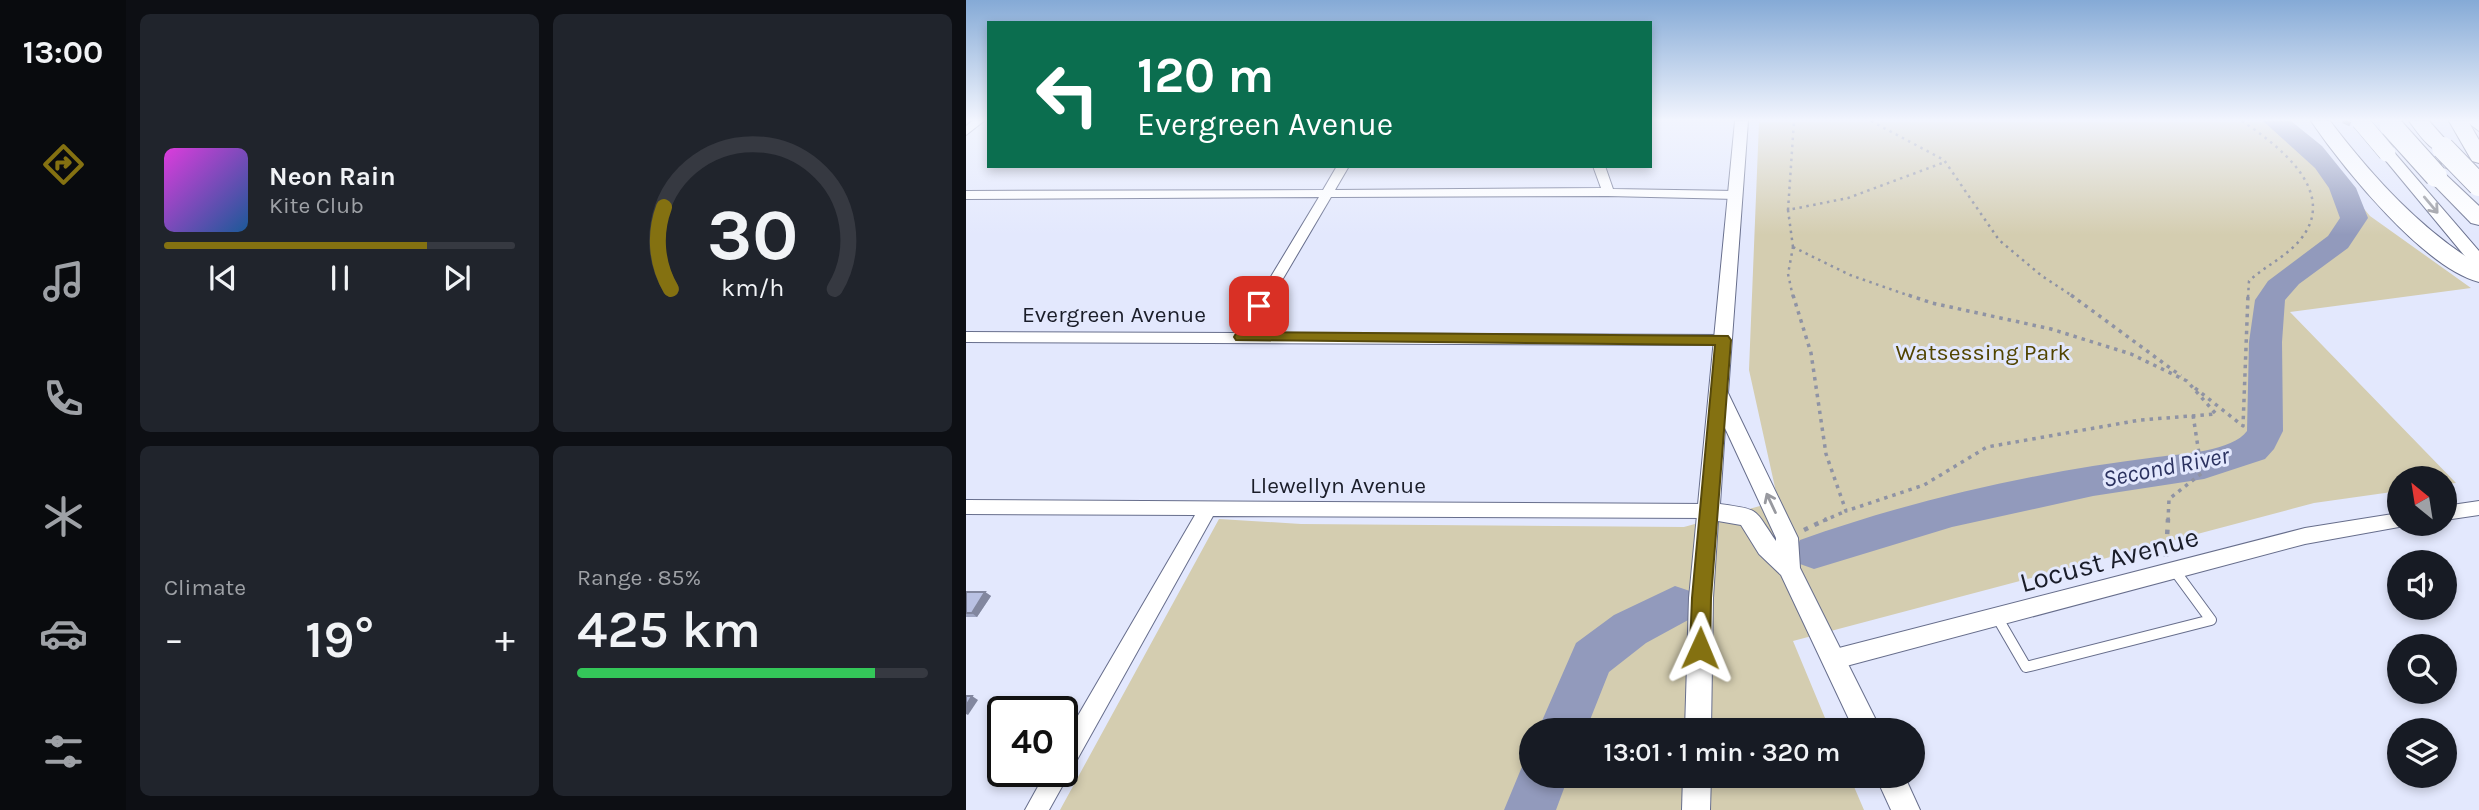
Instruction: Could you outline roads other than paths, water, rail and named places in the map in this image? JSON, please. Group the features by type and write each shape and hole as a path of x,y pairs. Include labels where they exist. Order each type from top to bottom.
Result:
{"highway":[{"path":"2350,159 2377,194 2405,222 2433,246 2479,275"},
{"path":"2420,159 2479,218"},
{"path":"2454,159 2479,185"}],"main road":[{"path":"2392,159 2479,262"}],"street":[{"path":"1698,718 1701,598 1739,159"},
{"path":"1242,337 1342,168"},
{"path":"1600,168 1608,192"},
{"path":"966,195 1608,192 1736,195"},
{"name":"Evergreen Avenue","path":"966,337 1723,340"},
{"path":"1719,395 1787,538 1790,568 1862,718"},
{"name":"Llewellyn Avenue","path":"966,507 1709,511"},
{"path":"2457,511 2479,508"},
{"path":"1078,737 1208,509"},
{"path":"1709,511 1747,517 1754,523 1767,547 1790,568"},
{"name":"Locust Avenue","path":"1835,659 2322,532 2387,522"},
{"path":"1036,810 1049,787"},
{"path":"1696,810 1697,788"},
{"path":"1895,788 1906,810"}],"lane":[{"path":"1997,617 2026,667 2211,620 2170,571"}],"waterway":[{"name":"Second River","path":"1814,552 1952,511 2093,481 2204,465 2240,455 2256,446 2265,431 2266,342 2270,300 2289,277 2338,242 2354,218 2342,188 2320,159"},
{"name":"Second River","path":"1567,718 1592,658 1630,629 1675,605"},
{"name":"Second River","path":"1530,810 1539,788"}],"railway":[{"path":"2429,159 2479,181"}],"park label":[{"name":"Watsessing Park","path":"1983,352"}]}
